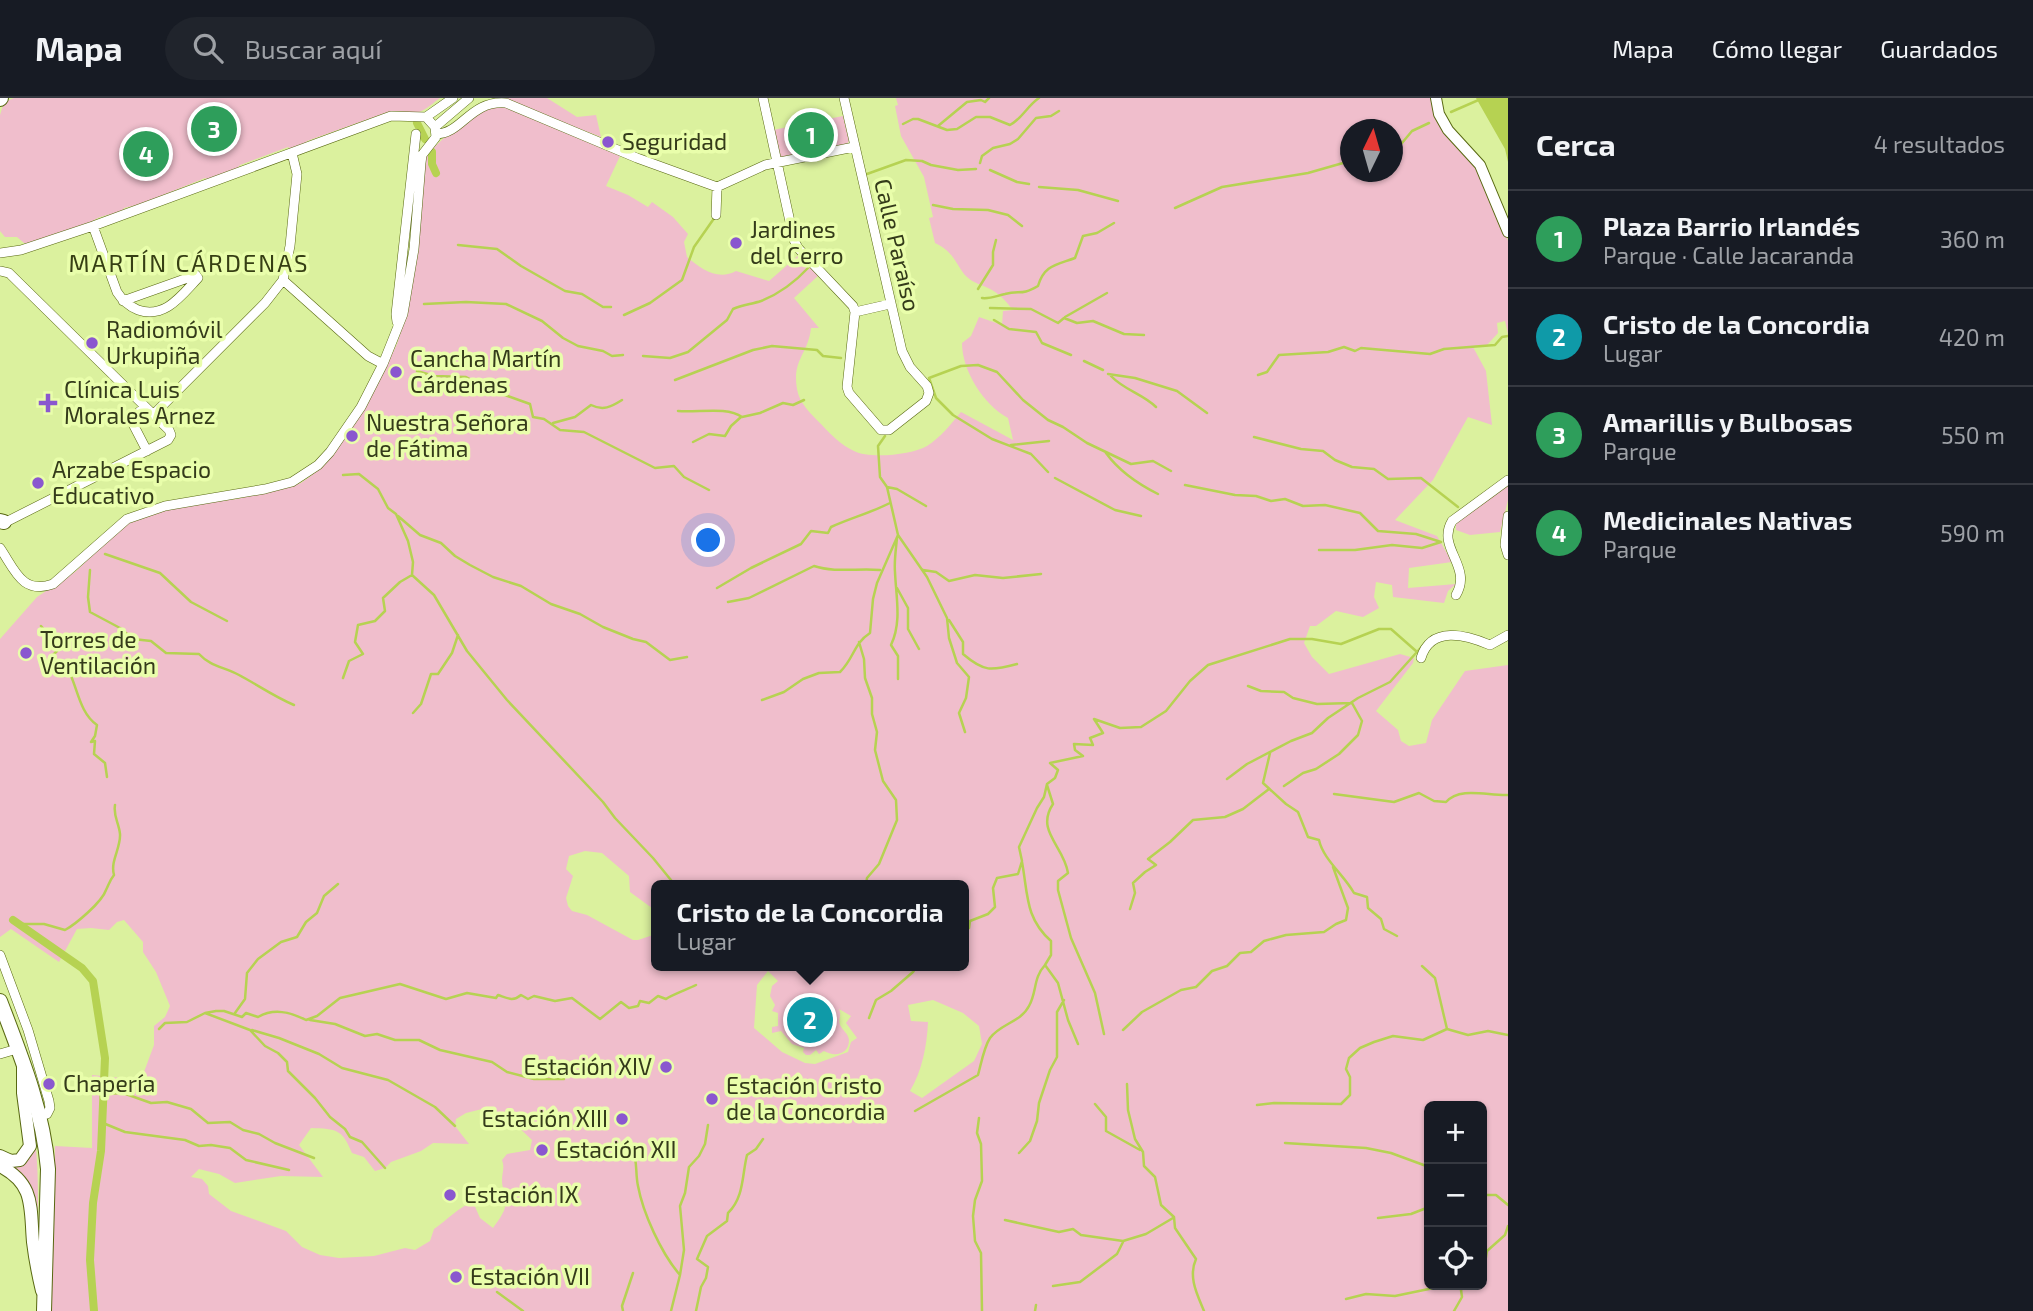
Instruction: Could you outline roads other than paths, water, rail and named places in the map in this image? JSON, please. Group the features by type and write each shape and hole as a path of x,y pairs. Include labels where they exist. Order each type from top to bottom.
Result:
{"highway":[{"path":"0,1002 40,1116 48,1169 44,1304"}],"main road":[{"path":"0,1156 10,1161 20,1160 30,1146 23,1093 23,1064"},
{"path":"0,1166 13,1174 27,1190 31,1203 35,1263 44,1304"}],"street":[{"path":"0,253 20,250 93,226 391,116 426,117 453,98"},
{"path":"0,548 28,586 44,587 53,584 127,519 165,506 292,482 318,465 343,435 361,407 383,364 403,314 414,249 422,155 435,134 469,98"},
{"path":"763,98 798,248 853,306 855,312 890,304"},
{"name":"Calle Paraíso","path":"844,98 902,351 910,367 928,386 929,393 926,401 890,430 881,430 849,393 847,387 855,312"},
{"path":"1436,98 1439,114 1448,130 1480,165 1508,232"},
{"path":"416,134 422,142 435,134 448,131 483,105 506,103 637,158 718,187 765,165 854,147"},
{"path":"426,117 435,134"},
{"path":"397,324 416,134 412,118"},
{"path":"153,415 265,303 283,279 290,246 297,174 292,152"},
{"path":"716,215 718,187"},
{"path":"93,226 115,289 123,301 141,311 164,310 198,278 196,275 123,301"},
{"path":"0,271 9,273 169,430 171,435 168,440 1,523"},
{"path":"283,279 368,356 383,364"},
{"path":"145,407 134,416 133,424 147,450"},
{"path":"1456,595 1461,587 1460,574 1446,538 1447,529 1452,521 1508,480"},
{"path":"1508,516 1505,545 1508,555"},
{"path":"2,569 16,572"},
{"path":"1421,658 1430,642 1438,636 1460,636 1490,645 1508,635"},
{"path":"0,955 28,1030 49,1101 47,1114 40,1116"},
{"path":"0,1002 13,991"},
{"path":"0,1054 17,1049"}],"waterway":[{"path":"938,126 967,102 985,102 989,98"},
{"path":"903,124 918,119 947,130 957,129 976,117 990,117 1010,125 1039,98"},
{"path":"1451,112 1483,98"},
{"path":"980,163 982,156 993,148 1018,139 1036,118 1051,116 1059,111"},
{"path":"417,123 425,139"},
{"path":"1403,142 1412,131 1429,123"},
{"path":"432,152 432,164 436,173"},
{"path":"867,174 906,160 958,170 976,169"},
{"path":"1175,208 1222,187 1308,173 1340,164"},
{"path":"990,170 1017,182 1029,184"},
{"path":"1039,187 1078,190 1118,201"},
{"path":"933,205 953,209 988,210 1008,215 1022,226"},
{"path":"624,315 650,303 682,280 694,247 715,217"},
{"path":"982,298 1024,292 1038,286 1047,270 1075,258 1083,236 1097,233 1114,223"},
{"path":"978,289 993,265 996,240"},
{"path":"458,245 497,249 565,291 582,294 603,307 611,307"},
{"path":"643,356 670,358 688,352 727,320 733,309 774,295 809,267"},
{"path":"1065,317 1107,293"},
{"path":"424,304 506,304 542,321 578,346 603,351 612,356 623,355"},
{"path":"990,308 1031,309 1058,323 1064,318 1077,323 1093,321 1124,334 1144,335"},
{"path":"994,320 1009,329 1036,332 1042,343 1071,355"},
{"path":"1258,375 1267,372 1279,355 1328,352 1344,347 1355,351 1361,348 1430,354 1444,349 1495,345 1502,337 1508,336"},
{"path":"675,380 753,350 772,346 817,350 823,356 841,358"},
{"path":"1084,361 1103,370"},
{"path":"1048,472 1031,454 992,439 953,415 936,398 929,378 961,366 978,365 997,372 1023,400 1048,420 1087,443 1131,464 1153,461 1171,471"},
{"path":"417,371 434,376 466,377 488,389 530,404 533,417 544,419 560,430 584,432 655,468 674,466 684,477 709,490"},
{"path":"1108,374 1135,378 1177,391 1207,413"},
{"path":"1111,376 1156,407"},
{"path":"553,423 575,417 591,405 607,407 622,400"},
{"path":"678,411 720,411 742,417 783,403 793,405 804,400"},
{"path":"693,442 709,434 725,436 741,417"},
{"path":"762,700 784,692 803,679 819,673 840,672 860,642 870,633 877,583 898,535 887,487 880,477 878,446 885,436"},
{"path":"1254,437 1301,449 1323,451 1352,467 1374,469 1388,479 1421,478 1458,507"},
{"path":"1011,445 1049,441"},
{"path":"1106,453 1129,476 1158,494"},
{"path":"343,475 359,474 378,489 388,508 396,514 408,541 413,562 412,575 434,595 467,651 507,700 603,802 671,880"},
{"path":"1055,478 1115,510 1141,516"},
{"path":"1185,485 1235,495 1256,496 1271,501 1285,499 1303,506 1325,505 1360,513 1378,531 1416,534 1441,542"},
{"path":"887,487 897,489 926,506"},
{"path":"717,588 801,544 811,531 828,533 831,527 890,503"},
{"path":"398,516 420,535 441,543 455,556 493,577 521,586 551,604 580,614 603,627 646,642 670,660 687,657"},
{"path":"898,535 927,577 947,618 949,638 957,663 969,677 966,698 959,713 965,732"},
{"path":"897,538 897,618 891,645 898,656 898,679"},
{"path":"1319,550 1355,550 1392,545 1422,548 1441,542"},
{"path":"105,554 160,573 191,602 227,621"},
{"path":"728,602 749,598 814,566 838,570 880,570"},
{"path":"90,570 90,612 120,628 133,639 151,641 166,653 199,654 213,664 294,705"},
{"path":"923,570 936,572 949,581 975,575 1003,578 1041,574"},
{"path":"343,678 349,661 363,654 355,642 358,625 375,621 385,611 383,598 412,575"},
{"path":"897,588 908,608 908,629 919,649"},
{"path":"949,620 963,642 963,654 977,664 994,669 1017,664"},
{"path":"41,626 50,636"},
{"path":"969,928 970,921 988,914 995,907 993,888 997,878 1018,874 1022,861 1019,847 1044,797 1047,784 1055,778 1058,770 1050,763 1083,756 1075,750 1074,744 1093,745 1090,738 1103,733 1094,719 1120,728 1141,727 1166,711 1190,681 1208,665 1290,639 1312,639 1341,644 1379,629 1391,629 1416,651"},
{"path":"413,713 421,704 431,674 438,674 452,653 458,635"},
{"path":"53,641 57,651 51,657 69,673 84,709 97,725 91,742 95,741 94,754 105,763 107,777"},
{"path":"859,642 864,659 865,678 872,698 872,714 877,732 875,750 883,781 896,800 897,820 879,864 867,880"},
{"path":"1227,779 1247,764 1312,733 1328,718 1358,698 1390,682 1425,643"},
{"path":"1248,686 1261,691 1284,692 1293,698 1317,704 1352,703 1362,721 1358,735 1339,754 1284,786"},
{"path":"1270,753 1263,783 1298,812 1308,837 1319,840 1325,854 1354,893 1367,897 1368,908 1381,919 1384,929 1397,936"},
{"path":"1047,785 1053,804 1048,814 1049,831 1068,873 1058,881 1058,890 1071,938 1095,993 1104,1034"},
{"path":"1130,909 1135,893 1133,883 1156,865 1148,859 1193,820 1225,817 1243,809 1269,789"},
{"path":"1334,794 1394,802 1419,793 1434,801 1446,802 1466,793 1508,795"},
{"path":"18,924 44,924 65,930 82,918 104,895 114,875 113,865 120,839 115,805"},
{"path":"1022,862 1032,914 1051,941 1051,955 1045,965 1058,983 1078,1044"},
{"path":"1123,1030 1142,1012 1181,990 1196,987 1212,971 1227,966 1240,953 1251,952 1264,941 1286,935 1324,932 1346,920 1348,908 1333,867"},
{"path":"235,1013 245,999 247,973 258,959 281,942 297,937 306,922 317,913 324,896 338,884"},
{"path":"13,920 82,968 93,981 105,1058 101,1151 93,1203 90,1260 94,1311"},
{"path":"915,1111 978,1075 990,1038 1025,1011 1045,965"},
{"path":"1422,966 1435,978 1447,1029"},
{"path":"869,1018 876,1000 914,971"},
{"path":"159,1029 165,1023 187,1022 216,1011 242,1017 246,1013 258,1017 282,1012 306,1020 317,1016 340,998 400,984 446,999 467,993 496,998 498,995 510,999 521,995 528,999 534,996 555,1001 572,998 600,1019 621,1002 629,1008 638,1006 640,1001 649,1003 658,996 666,999 696,985"},
{"path":"1019,1153 1030,1141 1037,1121 1039,1103 1057,1057 1057,1012 1064,1000"},
{"path":"205,1013 250,1030 265,1046 278,1053 287,1062 288,1071 330,1117 345,1129 350,1137 362,1142 385,1168"},
{"path":"310,1020 335,1024 365,1036 377,1034 395,1040 419,1040 440,1050 492,1062 507,1072 534,1079 564,1079"},
{"path":"1257,1105 1341,1104 1350,1095 1350,1077 1346,1069 1349,1058 1360,1048 1393,1036 1423,1040 1447,1029 1468,1035 1488,1031 1508,1035"},
{"path":"252,1030 319,1054 342,1068 388,1080 435,1107 455,1126"},
{"path":"1127,1084 1128,1110 1135,1139 1143,1152 1144,1166 1155,1177 1161,1205 1174,1217 1175,1228 1196,1259 1193,1279 1204,1311"},
{"path":"104,1094 123,1093 151,1103 167,1102 191,1109 208,1123 230,1122 243,1130 259,1134 314,1158"},
{"path":"1095,1104 1106,1117 1106,1131 1140,1150"},
{"path":"979,1118 977,1133 981,1144 982,1181 973,1216 975,1241 981,1253 982,1311"},
{"path":"103,1123 125,1132 185,1140 199,1146 230,1148 246,1160 289,1170"},
{"path":"680,1275 684,1250 680,1206 689,1167 705,1144 708,1125"},
{"path":"696,1311 708,1267 697,1259 707,1236 727,1221 728,1213 740,1193 747,1155 756,1149 763,1139"},
{"path":"1285,1143 1366,1148 1391,1153 1424,1165"},
{"path":"632,1148 640,1197 648,1220 666,1256 680,1275 671,1311"},
{"path":"1487,1195 1496,1195 1508,1205"},
{"path":"1378,1218 1411,1214 1424,1209"},
{"path":"1005,1220 1059,1232 1073,1229 1081,1235 1123,1241 1146,1234 1173,1218"},
{"path":"1487,1251 1505,1235 1508,1226"},
{"path":"1053,1286 1080,1282 1117,1254 1123,1242"},
{"path":"623,1311 622,1306 633,1273"},
{"path":"1346,1299 1366,1294 1395,1296 1424,1290"},
{"path":"1454,1311 1462,1297 1461,1290"},
{"path":"497,1292 523,1311"},
{"path":"1035,1311 1036,1305"}],"place":[{"name":"Amarillis y Bulbosas","path":"214,129"},
{"name":"Plaza Barrio Irlandés","path":"811,135"},
{"name":"Seguridad","path":"608,142"},
{"name":"Medicinales Nativas","path":"146,154"},
{"name":"Jardines del Cerro","path":"736,243"},
{"name":"Radiomóvil Urkupiña","path":"92,343"},
{"name":"Cancha Martín Cárdenas","path":"396,372"},
{"name":"Clínica Luis Morales Arnez","path":"48,403"},
{"name":"Nuestra Señora de Fátima","path":"352,436"},
{"name":"Arzabe Espacio Educativo","path":"38,483"},
{"name":"Torres de Ventilación","path":"26,653"},
{"name":"Cristo de la Concordia","path":"810,1020"},
{"name":"Estación XIV","path":"666,1067"},
{"name":"Chapería","path":"49,1084"},
{"name":"Estación Cristo de la Concordia","path":"712,1099"},
{"name":"Estación XIII","path":"622,1119"},
{"name":"Estación XII","path":"542,1150"},
{"name":"Estación IX","path":"450,1195"},
{"name":"Estación VII","path":"456,1277"}],"district":[{"name":"MARTÍN CÁRDENAS","path":"189,264"}]}
